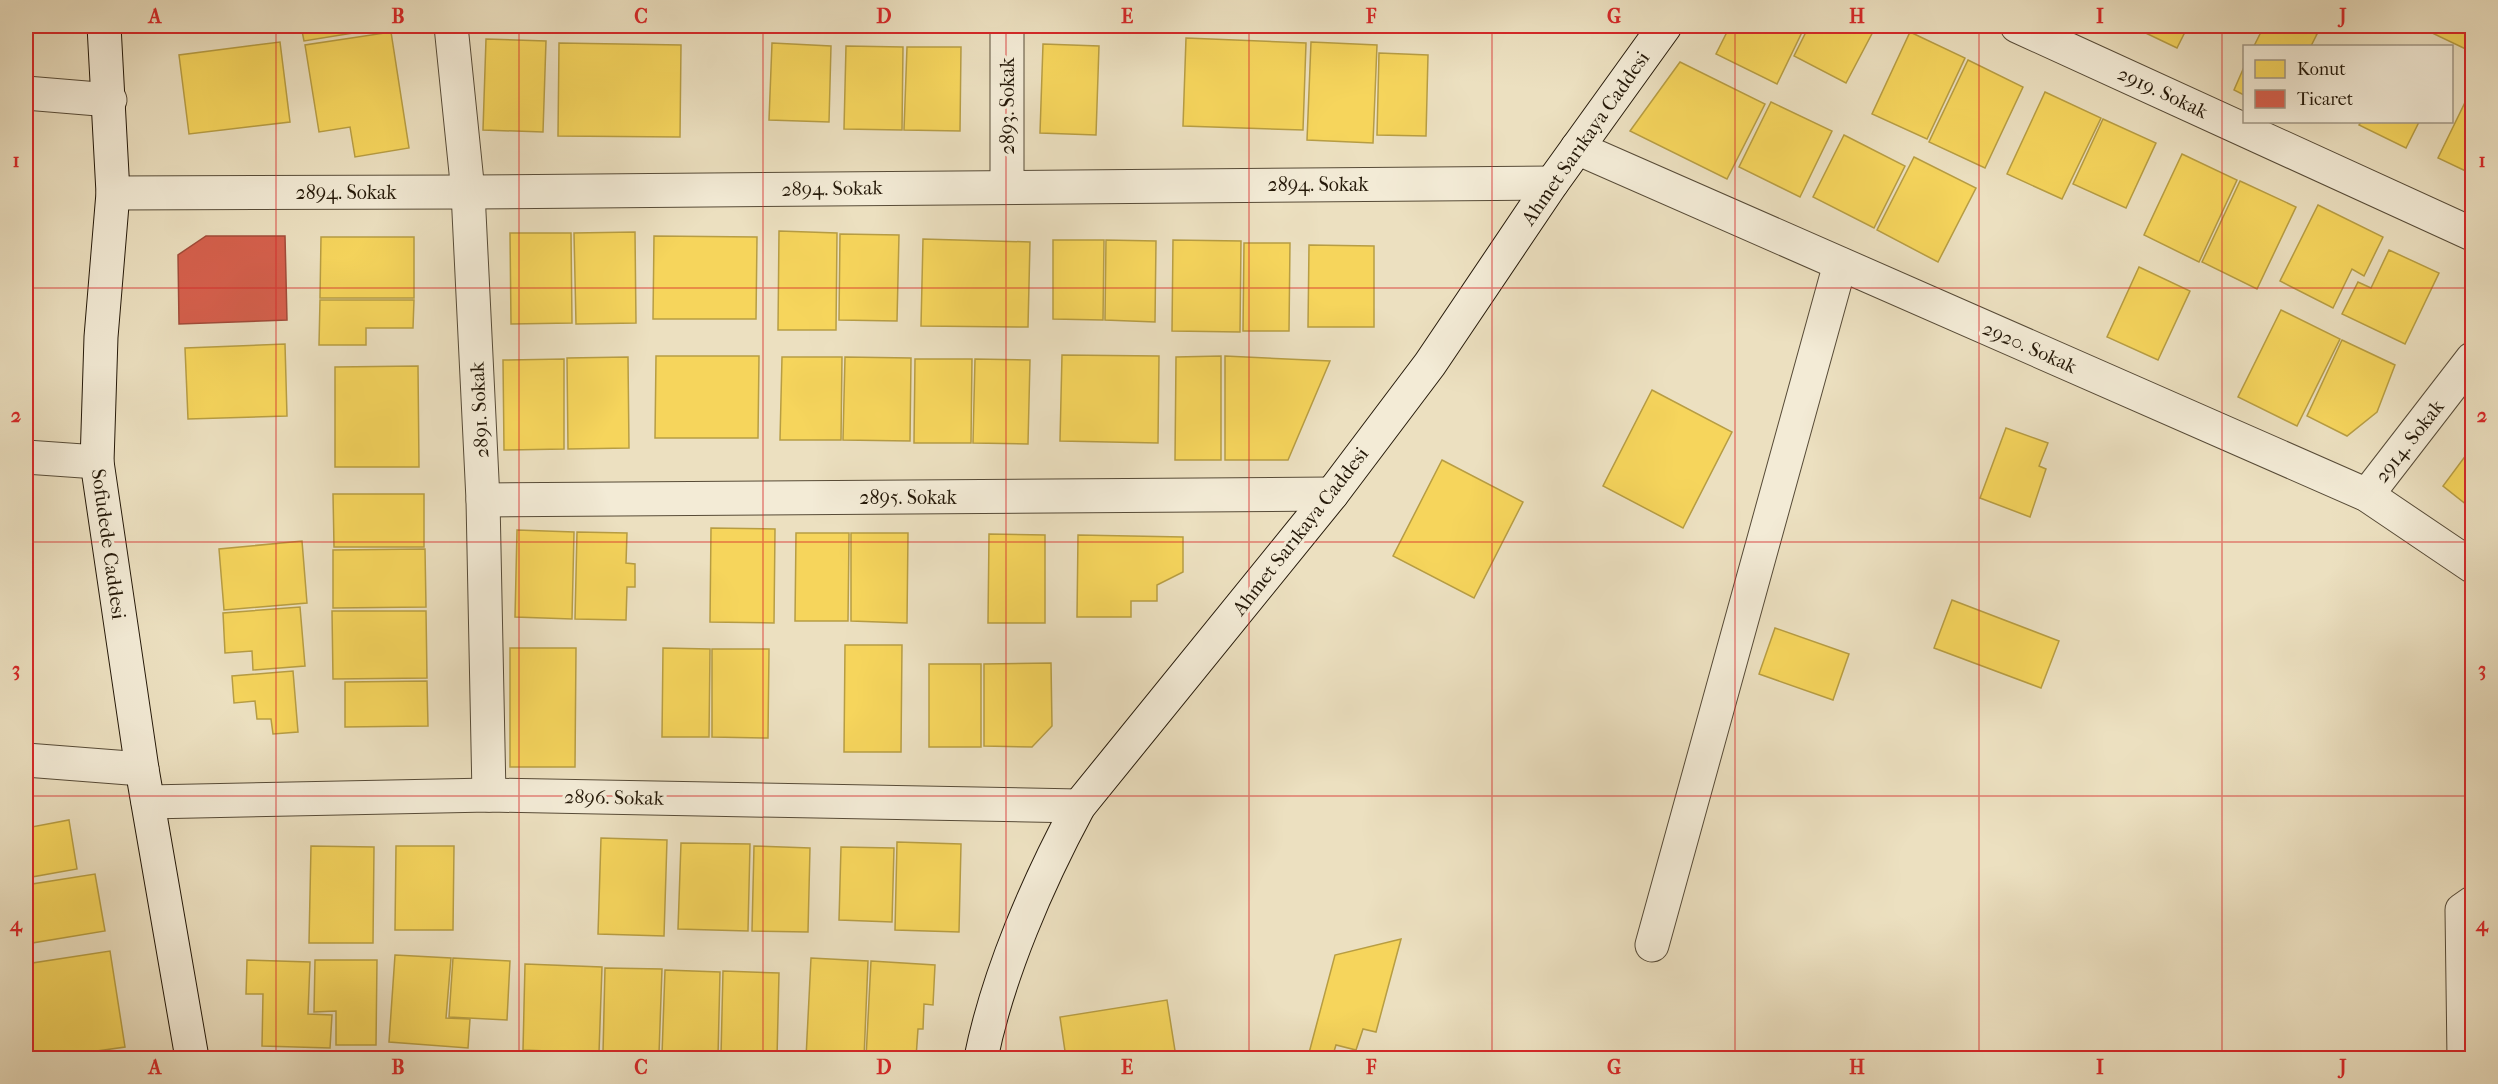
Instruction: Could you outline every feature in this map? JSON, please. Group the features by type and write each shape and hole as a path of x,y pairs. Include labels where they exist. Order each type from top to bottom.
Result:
{"street":[{"name":"Sofudede Caddesi","path":"104,26 110,100 113,193 101,337 97,462 142,769 192,1059"},
{"name":"2891. Sokak","path":"451,26 468,192 483,500 489,795"},
{"name":"2893. Sokak","path":"1007,26 1008,187"},
{"name":"Ahmet Sarıkaya Caddesi","path":"981,1059 1025,921 1049,861 1079,806 1332,494 1430,364 1552,183 1665,26"},
{"name":"2919. Sokak","path":"2017,26 2472,234"},
{"path":"26,93 110,100"},
{"name":"2920. Sokak","path":"1577,148 2367,495 2472,566"},
{"name":"2894. Sokak","path":"113,193 1552,183"},
{"path":"1652,945 1840,264"},
{"name":"2914. Sokak","path":"2367,495 2472,359"},
{"path":"26,457 97,462"},
{"name":"2895. Sokak","path":"483,500 1332,494"},
{"path":"26,760 142,769"},
{"name":"2896. Sokak","path":"148,802 489,795 1079,806"},
{"path":"2464,1059 2467,906"}],"building: Konut":[{"path":"301,26 390,26 390,27 304,41"},
{"path":"1730,26 1805,26 1777,84 1716,54"},
{"path":"1809,26 1876,26 1846,83 1794,56"},
{"path":"2131,26 2188,26 2177,48"},
{"path":"2264,26 2299,26 2317,34 2312,45 2254,45"},
{"path":"2436,26 2472,26 2472,52 2432,33"},
{"path":"391,32 409,148 355,157 350,127 319,132 305,45"},
{"path":"1910,32 1965,58 1927,139 1872,114"},
{"path":"1186,38 1306,43 1303,130 1183,126"},
{"path":"486,39 546,41 543,132 483,130"},
{"path":"280,42 290,122 189,134 179,55"},
{"path":"1311,42 1377,45 1373,143 1307,140"},
{"path":"559,43 681,45 680,137 558,136"},
{"path":"772,43 831,46 829,122 769,120"},
{"path":"1043,44 1099,46 1096,135 1040,133"},
{"path":"846,46 903,47 902,130 844,129"},
{"path":"907,47 961,47 960,131 904,130"},
{"path":"1379,53 1428,55 1426,136 1377,135"},
{"path":"1968,60 2023,87 1985,168 1929,142"},
{"path":"1680,62 1765,104 1727,179 1630,131"},
{"path":"2243,69 2243,94 2234,90"},
{"path":"2472,88 2472,174 2438,158"},
{"path":"2045,92 2101,118 2062,199 2007,174"},
{"path":"1771,102 1832,131 1800,197 1739,167"},
{"path":"2103,119 2156,143 2126,208 2073,184"},
{"path":"2360,123 2418,123 2406,148 2359,125"},
{"path":"1844,135 1905,166 1874,228 1813,197"},
{"path":"2182,154 2237,180 2199,262 2144,235"},
{"path":"1914,157 1976,188 1938,262 1877,230"},
{"path":"2240,181 2296,207 2257,289 2202,262"},
{"path":"2318,205 2383,237 2364,276 2352,269 2333,308 2280,281"},
{"path":"779,231 837,233 836,330 778,330"},
{"path":"635,232 636,323 576,324 574,233"},
{"path":"510,233 571,233 572,323 511,324"},
{"path":"840,234 899,235 897,321 839,320"},
{"path":"654,236 757,237 756,319 653,319"},
{"path":"321,237 414,237 414,298 320,298"},
{"path":"923,239 1030,242 1028,327 921,326"},
{"path":"1053,240 1104,240 1103,320 1053,319"},
{"path":"1106,240 1156,241 1155,322 1105,320"},
{"path":"1173,240 1241,241 1240,332 1172,331"},
{"path":"1244,243 1290,243 1289,331 1243,331"},
{"path":"1309,245 1374,246 1374,327 1308,327"},
{"path":"2389,250 2439,273 2405,344 2342,314 2358,282 2371,288"},
{"path":"2139,267 2190,291 2158,360 2107,337"},
{"path":"320,300 414,300 413,328 366,328 366,345 319,345"},
{"path":"2281,310 2340,339 2297,426 2238,397"},
{"path":"2342,340 2395,365 2377,412 2347,436 2307,416"},
{"path":"285,344 287,416 188,419 185,348"},
{"path":"1062,355 1159,356 1158,443 1060,441"},
{"path":"656,356 759,356 758,438 655,438"},
{"path":"1221,356 1221,460 1175,460 1176,357"},
{"path":"1225,356 1330,361 1288,460 1225,460"},
{"path":"628,357 629,448 568,449 567,358"},
{"path":"782,357 842,357 841,440 780,440"},
{"path":"845,357 911,358 910,441 843,440"},
{"path":"564,359 564,449 504,450 503,360"},
{"path":"915,359 972,359 971,443 914,443"},
{"path":"975,359 1030,360 1028,444 973,443"},
{"path":"418,366 419,467 335,467 335,367"},
{"path":"1652,390 1732,432 1683,528 1603,486"},
{"path":"2006,428 2048,443 2039,466 2046,469 2030,517 1980,498"},
{"path":"2472,447 2472,509 2443,486"},
{"path":"1442,460 1523,502 1474,598 1393,556"},
{"path":"333,494 424,494 424,547 334,547"},
{"path":"711,528 775,529 774,623 710,622"},
{"path":"517,530 574,532 572,619 515,617"},
{"path":"577,532 627,533 626,563 635,564 635,587 627,587 626,620 575,619"},
{"path":"796,533 849,533 848,621 795,621"},
{"path":"851,533 908,533 907,623 851,621"},
{"path":"989,534 1045,535 1045,623 988,623"},
{"path":"1078,535 1183,537 1183,572 1157,585 1157,601 1131,601 1131,617 1077,617"},
{"path":"302,541 307,603 224,610 219,549"},
{"path":"425,549 426,607 333,608 333,550"},
{"path":"1952,600 2059,641 2041,688 1934,648"},
{"path":"300,607 305,666 253,670 252,651 225,653 223,613"},
{"path":"332,611 426,611 427,678 333,679"},
{"path":"1775,628 1849,654 1833,700 1759,674"},
{"path":"845,645 902,645 901,752 844,752"},
{"path":"510,648 576,648 575,767 510,767"},
{"path":"663,648 710,649 709,737 662,737"},
{"path":"712,649 769,649 768,738 712,737"},
{"path":"1051,663 1052,726 1032,747 984,746 984,664"},
{"path":"929,664 981,664 981,747 929,747"},
{"path":"293,671 298,732 273,734 271,719 257,719 255,701 234,703 232,676"},
{"path":"427,681 428,726 345,727 345,682"},
{"path":"69,820 77,869 26,878 26,828"},
{"path":"601,838 667,840 664,936 598,934"},
{"path":"897,842 961,844 959,932 895,930"},
{"path":"681,843 750,844 748,931 678,929"},
{"path":"311,846 374,847 373,943 309,943"},
{"path":"396,846 454,846 453,930 395,930"},
{"path":"754,846 810,848 808,932 752,931"},
{"path":"841,847 894,848 892,922 839,920"},
{"path":"95,874 105,931 26,944 26,885"},
{"path":"1401,939 1376,1032 1363,1029 1356,1050 1336,1045 1332,1058 1309,1053 1335,955"},
{"path":"110,951 125,1047 47,1058 26,1058 26,964"},
{"path":"395,955 451,958 446,1018 470,1019 468,1048 389,1042"},
{"path":"453,958 510,961 507,1020 449,1017"},
{"path":"811,958 868,961 864,1058 806,1058"},
{"path":"247,960 310,962 308,1014 332,1015 330,1048 262,1046 263,994 246,994"},
{"path":"315,960 377,960 376,1045 336,1045 336,1011 314,1012"},
{"path":"871,961 935,965 933,1005 924,1004 923,1029 918,1029 916,1058 866,1058"},
{"path":"525,964 602,967 599,1053 523,1050"},
{"path":"605,968 662,969 659,1054 603,1053"},
{"path":"665,970 720,972 718,1057 662,1055"},
{"path":"723,971 779,973 777,1058 721,1056"},
{"path":"1167,1000 1176,1057 1066,1058 1060,1017"}],"building: Ticaret":[{"path":"206,236 285,236 287,320 179,324 178,255"}]}
